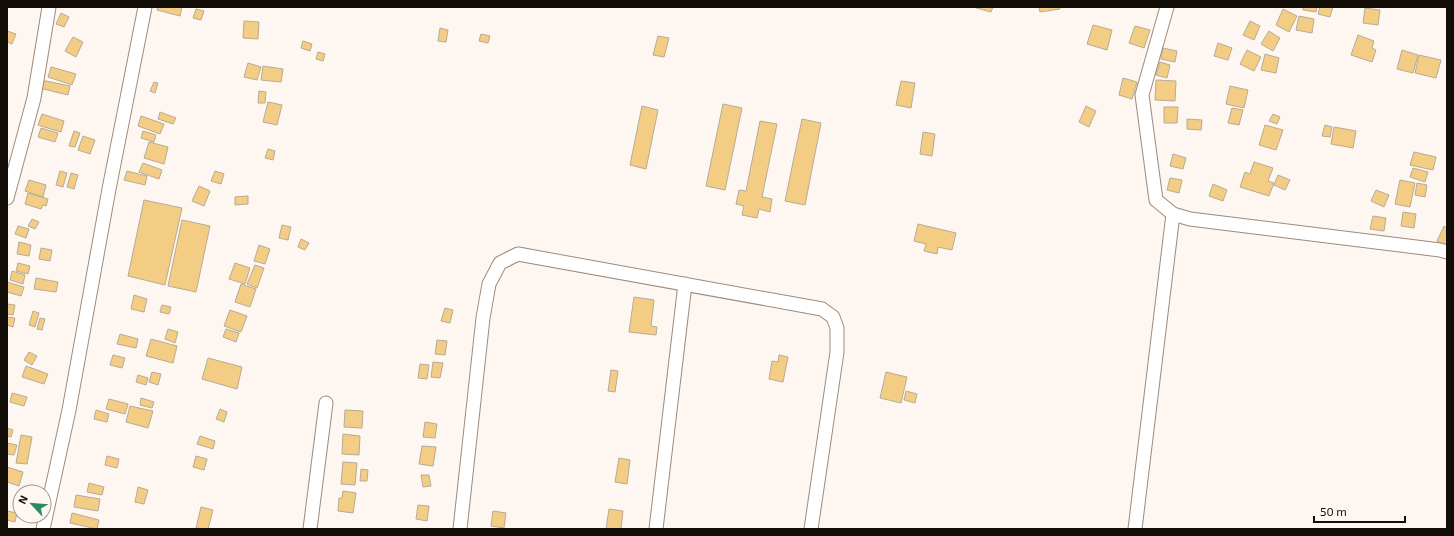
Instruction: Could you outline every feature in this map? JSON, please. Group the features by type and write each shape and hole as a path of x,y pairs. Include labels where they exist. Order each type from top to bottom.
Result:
{"street":[{"path":"7,198 34,98 49,7"},
{"path":"43,529 69,410 109,189 145,7"},
{"path":"1167,7 1142,95 1156,200 1173,214 1190,220 1447,252"},
{"path":"1135,529 1173,214"},
{"path":"460,529 483,318 489,284 500,263 518,254 822,309 833,317 837,328 837,352 811,529"},
{"path":"656,529 685,284"},
{"path":"310,529 326,403"}],"building":[{"path":"158,7 182,7 180,16 157,10"},
{"path":"976,7 993,7 991,12"},
{"path":"1039,7 1059,7 1060,9 1040,12"},
{"path":"1303,7 1317,7 1316,12 1303,10"},
{"path":"1320,7 1333,7 1330,17 1318,14"},
{"path":"1365,8 1380,10 1378,25 1363,23"},
{"path":"196,9 204,11 201,20 193,18"},
{"path":"1283,9 1297,16 1289,32 1276,25"},
{"path":"61,13 69,17 64,27 56,24"},
{"path":"1299,16 1314,19 1312,33 1296,30"},
{"path":"244,21 259,22 258,39 243,38"},
{"path":"1250,21 1260,26 1254,40 1243,35"},
{"path":"1093,25 1112,30 1107,50 1087,44"},
{"path":"1135,26 1150,30 1144,48 1129,43"},
{"path":"440,28 448,30 446,42 438,41"},
{"path":"7,31 16,34 12,44 7,42"},
{"path":"1269,31 1280,38 1273,51 1261,44"},
{"path":"481,34 490,36 488,43 479,41"},
{"path":"1358,35 1374,41 1372,48 1376,50 1372,62 1351,55"},
{"path":"658,36 669,38 664,57 653,55"},
{"path":"73,37 83,42 76,57 65,51"},
{"path":"303,41 312,44 310,51 301,48"},
{"path":"1218,43 1232,48 1228,60 1214,56"},
{"path":"1163,48 1177,51 1175,62 1161,59"},
{"path":"1247,50 1261,57 1254,71 1240,64"},
{"path":"1402,50 1418,55 1413,73 1397,69"},
{"path":"318,52 325,54 323,61 316,59"},
{"path":"1265,54 1279,58 1276,73 1261,70"},
{"path":"1419,55 1441,60 1436,78 1415,73"},
{"path":"1160,62 1170,65 1167,78 1156,75"},
{"path":"248,63 261,67 257,80 244,77"},
{"path":"263,66 283,69 281,82 261,80"},
{"path":"51,67 76,74 72,85 48,77"},
{"path":"1123,78 1137,82 1132,99 1119,95"},
{"path":"41,80 70,86 68,95 39,88"},
{"path":"1156,80 1176,81 1175,101 1155,100"},
{"path":"901,81 915,83 911,108 896,105"},
{"path":"154,82 158,83 155,93 150,91"},
{"path":"1230,86 1248,90 1244,108 1226,104"},
{"path":"259,91 266,92 265,103 258,103"},
{"path":"268,102 282,105 277,125 263,122"},
{"path":"723,104 742,108 725,190 706,186"},
{"path":"642,106 658,110 646,169 630,165"},
{"path":"1086,106 1096,111 1089,127 1079,122"},
{"path":"1164,107 1178,107 1177,123 1164,123"},
{"path":"1232,108 1243,110 1239,125 1228,123"},
{"path":"160,112 176,118 173,124 158,119"},
{"path":"42,114 64,121 61,132 38,125"},
{"path":"1273,114 1280,117 1277,124 1269,121"},
{"path":"141,116 164,124 160,134 138,126"},
{"path":"802,119 821,123 805,205 785,201"},
{"path":"1187,119 1202,120 1201,130 1187,129"},
{"path":"760,121 777,124 762,197 772,199 770,212 759,209 757,218 742,215 744,206 736,204 739,190 746,191"},
{"path":"1265,125 1283,130 1276,150 1259,145"},
{"path":"1325,125 1332,127 1330,137 1322,136"},
{"path":"1334,127 1356,131 1353,148 1331,144"},
{"path":"41,128 58,133 55,142 38,137"},
{"path":"74,131 80,133 75,147 69,146"},
{"path":"143,131 156,135 154,142 141,138"},
{"path":"923,132 935,134 932,156 920,154"},
{"path":"83,136 95,140 90,154 78,150"},
{"path":"149,142 168,147 164,164 144,158"},
{"path":"268,149 275,151 273,160 265,158"},
{"path":"1414,152 1436,157 1433,170 1410,165"},
{"path":"1173,154 1186,158 1183,169 1170,166"},
{"path":"1254,162 1273,168 1268,181 1274,183 1269,196 1240,187 1245,172 1250,174"},
{"path":"143,163 162,170 159,179 139,172"},
{"path":"1413,168 1428,172 1425,182 1410,177"},
{"path":"60,171 67,173 63,187 56,185"},
{"path":"127,171 147,176 145,185 124,180"},
{"path":"215,171 224,174 221,184 211,181"},
{"path":"71,173 78,175 74,189 67,187"},
{"path":"1278,175 1290,180 1285,190 1274,185"},
{"path":"1170,178 1182,180 1179,193 1167,190"},
{"path":"29,180 46,185 43,197 25,191"},
{"path":"1400,180 1415,183 1410,207 1395,204"},
{"path":"1417,183 1427,185 1425,197 1415,195"},
{"path":"1213,184 1227,190 1223,201 1209,196"},
{"path":"199,186 210,191 204,206 192,201"},
{"path":"1376,190 1389,195 1384,207 1371,201"},
{"path":"28,193 48,199 46,206 43,205 41,209 25,204"},
{"path":"248,196 248,204 235,205 235,197"},
{"path":"144,200 182,208 165,285 128,276"},
{"path":"1403,212 1416,214 1414,228 1401,226"},
{"path":"1373,216 1386,218 1384,231 1370,229"},
{"path":"32,219 39,222 35,229 28,226"},
{"path":"182,220 210,226 196,292 168,286"},
{"path":"918,224 956,233 952,250 938,247 937,254 924,251 926,244 914,241"},
{"path":"282,225 291,227 288,240 279,238"},
{"path":"18,226 29,229 26,238 15,234"},
{"path":"1444,226 1447,228 1447,246 1437,241"},
{"path":"301,239 309,243 305,250 298,247"},
{"path":"19,242 31,245 29,256 17,254"},
{"path":"259,245 270,249 265,264 254,261"},
{"path":"41,248 52,250 50,261 39,259"},
{"path":"18,263 30,266 28,274 16,271"},
{"path":"235,263 250,268 245,284 229,279"},
{"path":"255,265 264,268 257,288 247,284"},
{"path":"12,271 25,275 23,284 10,280"},
{"path":"36,278 58,282 56,292 34,289"},
{"path":"7,282 24,287 21,296 7,292"},
{"path":"241,284 256,289 250,307 235,302"},
{"path":"134,295 147,299 144,312 131,309"},
{"path":"634,297 654,300 651,326 657,327 656,335 629,332"},
{"path":"7,304 15,305 13,315 7,314"},
{"path":"162,305 171,307 169,314 160,312"},
{"path":"445,308 453,310 450,323 441,321"},
{"path":"230,310 247,316 241,332 224,326"},
{"path":"33,311 39,313 35,327 29,325"},
{"path":"7,317 15,318 13,327 7,325"},
{"path":"40,318 45,319 42,330 37,329"},
{"path":"168,329 178,332 175,343 165,339"},
{"path":"226,329 239,333 236,342 223,337"},
{"path":"120,334 138,339 136,348 117,344"},
{"path":"151,339 177,346 173,363 146,356"},
{"path":"437,340 447,341 445,355 435,354"},
{"path":"29,352 37,356 32,365 24,360"},
{"path":"113,355 125,358 122,368 110,365"},
{"path":"779,355 788,357 783,382 769,379 772,361 778,362"},
{"path":"208,358 242,367 237,389 202,379"},
{"path":"433,362 443,363 440,378 431,377"},
{"path":"420,364 429,365 427,379 418,378"},
{"path":"26,366 48,374 44,384 22,377"},
{"path":"611,370 618,371 615,392 608,391"},
{"path":"152,372 161,374 158,385 149,382"},
{"path":"886,372 907,377 901,403 880,398"},
{"path":"138,375 148,378 146,385 136,382"},
{"path":"906,391 917,394 915,403 904,400"},
{"path":"12,393 27,397 24,406 10,402"},
{"path":"141,398 154,402 152,408 140,405"},
{"path":"109,399 128,404 125,414 106,409"},
{"path":"130,406 153,411 148,428 126,422"},
{"path":"220,409 227,412 224,422 216,419"},
{"path":"96,410 109,414 107,422 94,419"},
{"path":"345,410 363,411 362,428 344,427"},
{"path":"425,422 437,424 435,438 423,437"},
{"path":"7,428 13,430 11,437 7,436"},
{"path":"343,434 360,436 359,455 342,454"},
{"path":"21,435 32,437 27,464 16,463"},
{"path":"200,436 215,441 213,449 197,444"},
{"path":"7,443 17,445 14,455 7,454"},
{"path":"422,446 436,447 433,466 419,464"},
{"path":"107,456 119,459 117,468 105,465"},
{"path":"196,456 207,459 204,470 193,467"},
{"path":"619,458 630,460 627,484 615,482"},
{"path":"343,462 357,463 355,485 341,484"},
{"path":"7,467 23,472 20,484 7,482"},
{"path":"361,469 368,470 367,481 360,481"},
{"path":"421,475 429,475 431,486 423,487"},
{"path":"89,483 104,487 102,495 87,492"},
{"path":"138,487 148,490 144,504 135,502"},
{"path":"343,491 356,493 353,513 338,511 339,498 342,498"},
{"path":"76,495 100,499 98,511 74,507"},
{"path":"418,505 429,506 427,521 416,519"},
{"path":"201,507 213,510 208,529 196,528"},
{"path":"609,509 623,511 621,529 606,529"},
{"path":"7,511 12,512 12,521 7,520"},
{"path":"493,511 506,513 504,528 491,526"},
{"path":"72,513 99,520 97,529 70,523"}]}
